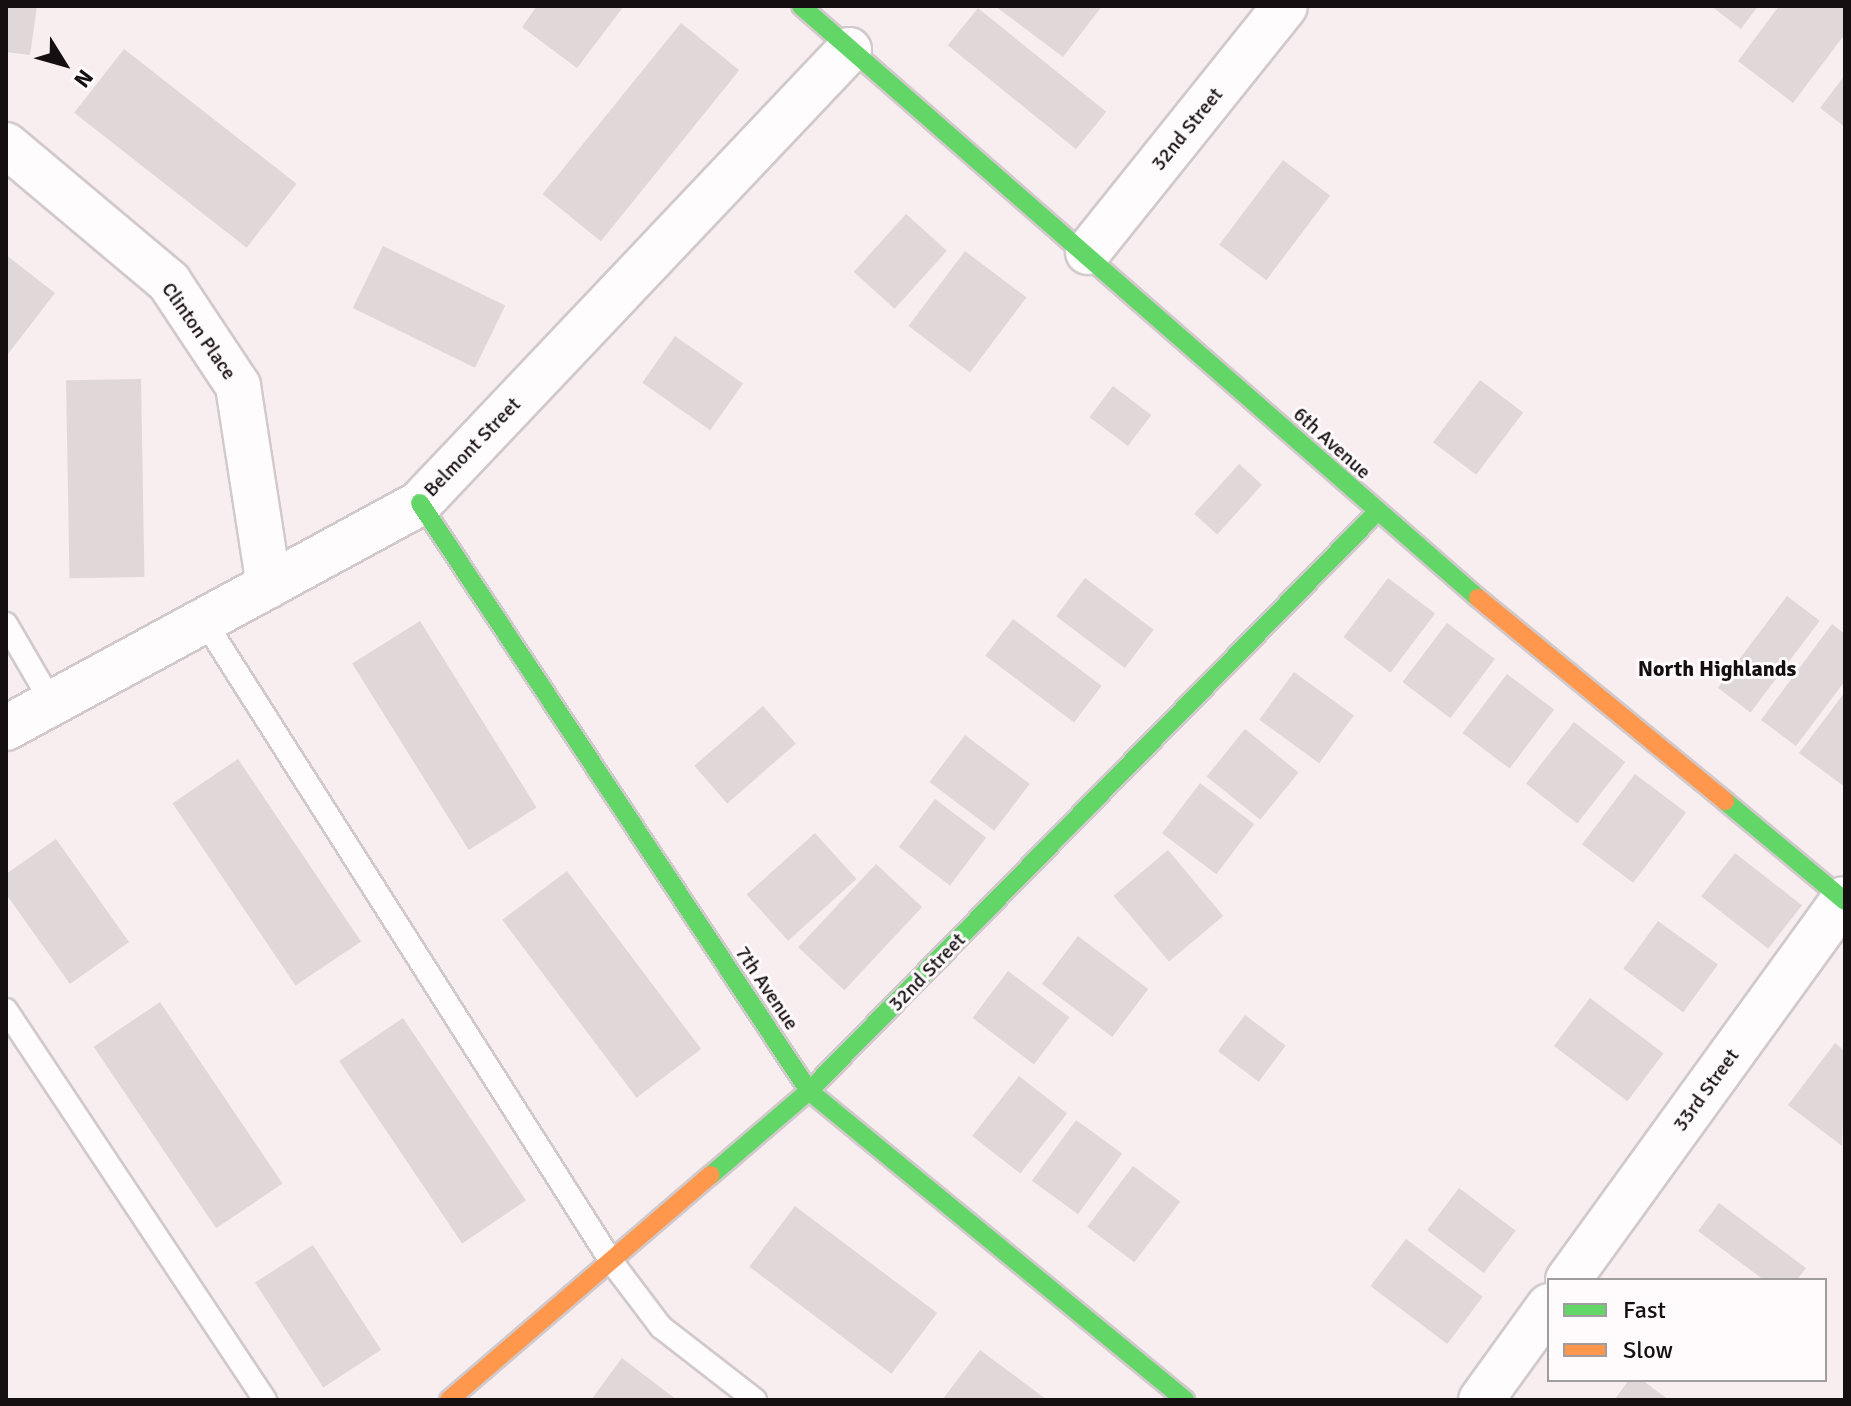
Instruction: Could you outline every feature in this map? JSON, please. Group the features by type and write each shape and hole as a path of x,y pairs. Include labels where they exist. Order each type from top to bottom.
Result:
{"street":[{"name":"6th Avenue","path":"801,6 1088,252 1376,513 1844,900"},
{"name":"32nd Street","path":"1088,252 1285,6"},
{"name":"Belmont Street","path":"6,728 420,503 849,50"},
{"name":"Clinton Place","path":"6,145 169,282 238,386 269,586"},
{"name":"7th Avenue","path":"420,503 809,1091 1185,1400"},
{"name":"32nd Street","path":"449,1400 809,1091 1376,513"},
{"name":"33rd Street","path":"1569,1278 1844,900"},
{"path":"1481,1400 1547,1309"}],"lane":[{"path":"205,622 611,1261 661,1327 755,1400"},
{"path":"6,624 52,703"},
{"path":"6,1010 265,1400"}],"building":[{"path":"6,6 37,6 30,55 6,52"},
{"path":"537,6 624,6 577,68 522,27"},
{"path":"995,6 1102,6 1063,57"},
{"path":"1711,6 1758,6 1741,29"},
{"path":"1779,6 1845,6 1845,34 1793,103 1738,61"},
{"path":"978,8 1106,112 1076,149 948,45"},
{"path":"681,23 739,70 601,241 543,194"},
{"path":"124,49 297,184 247,248 74,113"},
{"path":"1845,75 1845,127 1820,108"},
{"path":"1283,160 1330,196 1266,280 1219,245"},
{"path":"906,214 947,251 895,309 854,272"},
{"path":"383,246 505,306 475,368 353,308"},
{"path":"965,251 1026,297 970,372 908,326"},
{"path":"6,255 55,293 8,354 6,353"},
{"path":"675,336 743,384 710,430 642,383"},
{"path":"141,379 144,577 69,578 66,380"},
{"path":"1480,380 1523,412 1476,475 1433,442"},
{"path":"1113,386 1151,415 1128,446 1090,417"},
{"path":"1239,464 1262,485 1217,535 1194,514"},
{"path":"1085,578 1154,630 1125,668 1056,616"},
{"path":"1388,578 1435,614 1391,673 1343,637"},
{"path":"1787,596 1820,621 1751,713 1718,688"},
{"path":"1013,619 1102,686 1074,723 985,656"},
{"path":"420,621 537,808 469,850 352,663"},
{"path":"1447,623 1495,659 1450,718 1402,682"},
{"path":"1832,624 1845,634 1845,681 1796,746 1761,720"},
{"path":"1294,672 1354,715 1319,763 1259,720"},
{"path":"1507,674 1554,710 1510,769 1462,733"},
{"path":"1845,692 1845,787 1799,753"},
{"path":"763,706 796,744 727,803 694,766"},
{"path":"1574,722 1625,762 1577,823 1526,783"},
{"path":"1245,729 1299,772 1260,820 1207,776"},
{"path":"965,735 1030,784 994,831 929,782"},
{"path":"238,759 361,941 296,986 173,803"},
{"path":"1635,774 1686,813 1633,883 1582,844"},
{"path":"1200,783 1254,824 1216,874 1162,833"},
{"path":"935,799 986,838 950,885 899,847"},
{"path":"815,833 856,879 788,941 747,895"},
{"path":"56,839 129,942 70,984 6,894 6,874"},
{"path":"1168,850 1223,916 1169,962 1114,896"},
{"path":"1735,853 1802,905 1768,949 1701,896"},
{"path":"876,864 922,907 844,990 798,947"},
{"path":"567,871 701,1049 637,1098 502,920"},
{"path":"1658,921 1718,964 1683,1012 1623,969"},
{"path":"1078,936 1148,989 1112,1037 1042,984"},
{"path":"1008,971 1069,1017 1034,1064 972,1018"},
{"path":"1590,998 1663,1053 1627,1101 1554,1046"},
{"path":"160,1002 282,1184 216,1228 94,1047"},
{"path":"1245,1015 1286,1046 1259,1082 1218,1051"},
{"path":"403,1018 526,1200 462,1243 339,1061"},
{"path":"1835,1043 1845,1051 1842,1146 1788,1105"},
{"path":"1019,1076 1067,1114 1020,1173 972,1136"},
{"path":"1076,1120 1122,1154 1078,1214 1032,1181"},
{"path":"1133,1166 1180,1202 1134,1262 1087,1227"},
{"path":"1459,1188 1516,1231 1484,1273 1427,1230"},
{"path":"1719,1203 1806,1268 1798,1278 1761,1278 1698,1231"},
{"path":"795,1206 937,1313 891,1374 749,1267"},
{"path":"1406,1239 1483,1297 1447,1344 1370,1286"},
{"path":"313,1245 381,1350 323,1387 255,1283"},
{"path":"980,1350 1047,1400 942,1400"},
{"path":"622,1358 677,1400 591,1400"},
{"path":"1628,1382 1645,1382 1669,1400 1614,1400"}],"traffic: fast":[{"path":"801,6 1478,598"},
{"path":"420,503 809,1091 1185,1400"},
{"path":"711,1175 809,1091 1376,513"},
{"path":"1725,801 1845,901"}],"traffic: slow":[{"path":"1478,598 1725,801"},
{"path":"449,1400 711,1175"}],"district":[{"name":"North Highlands","path":"1717,669"}]}
